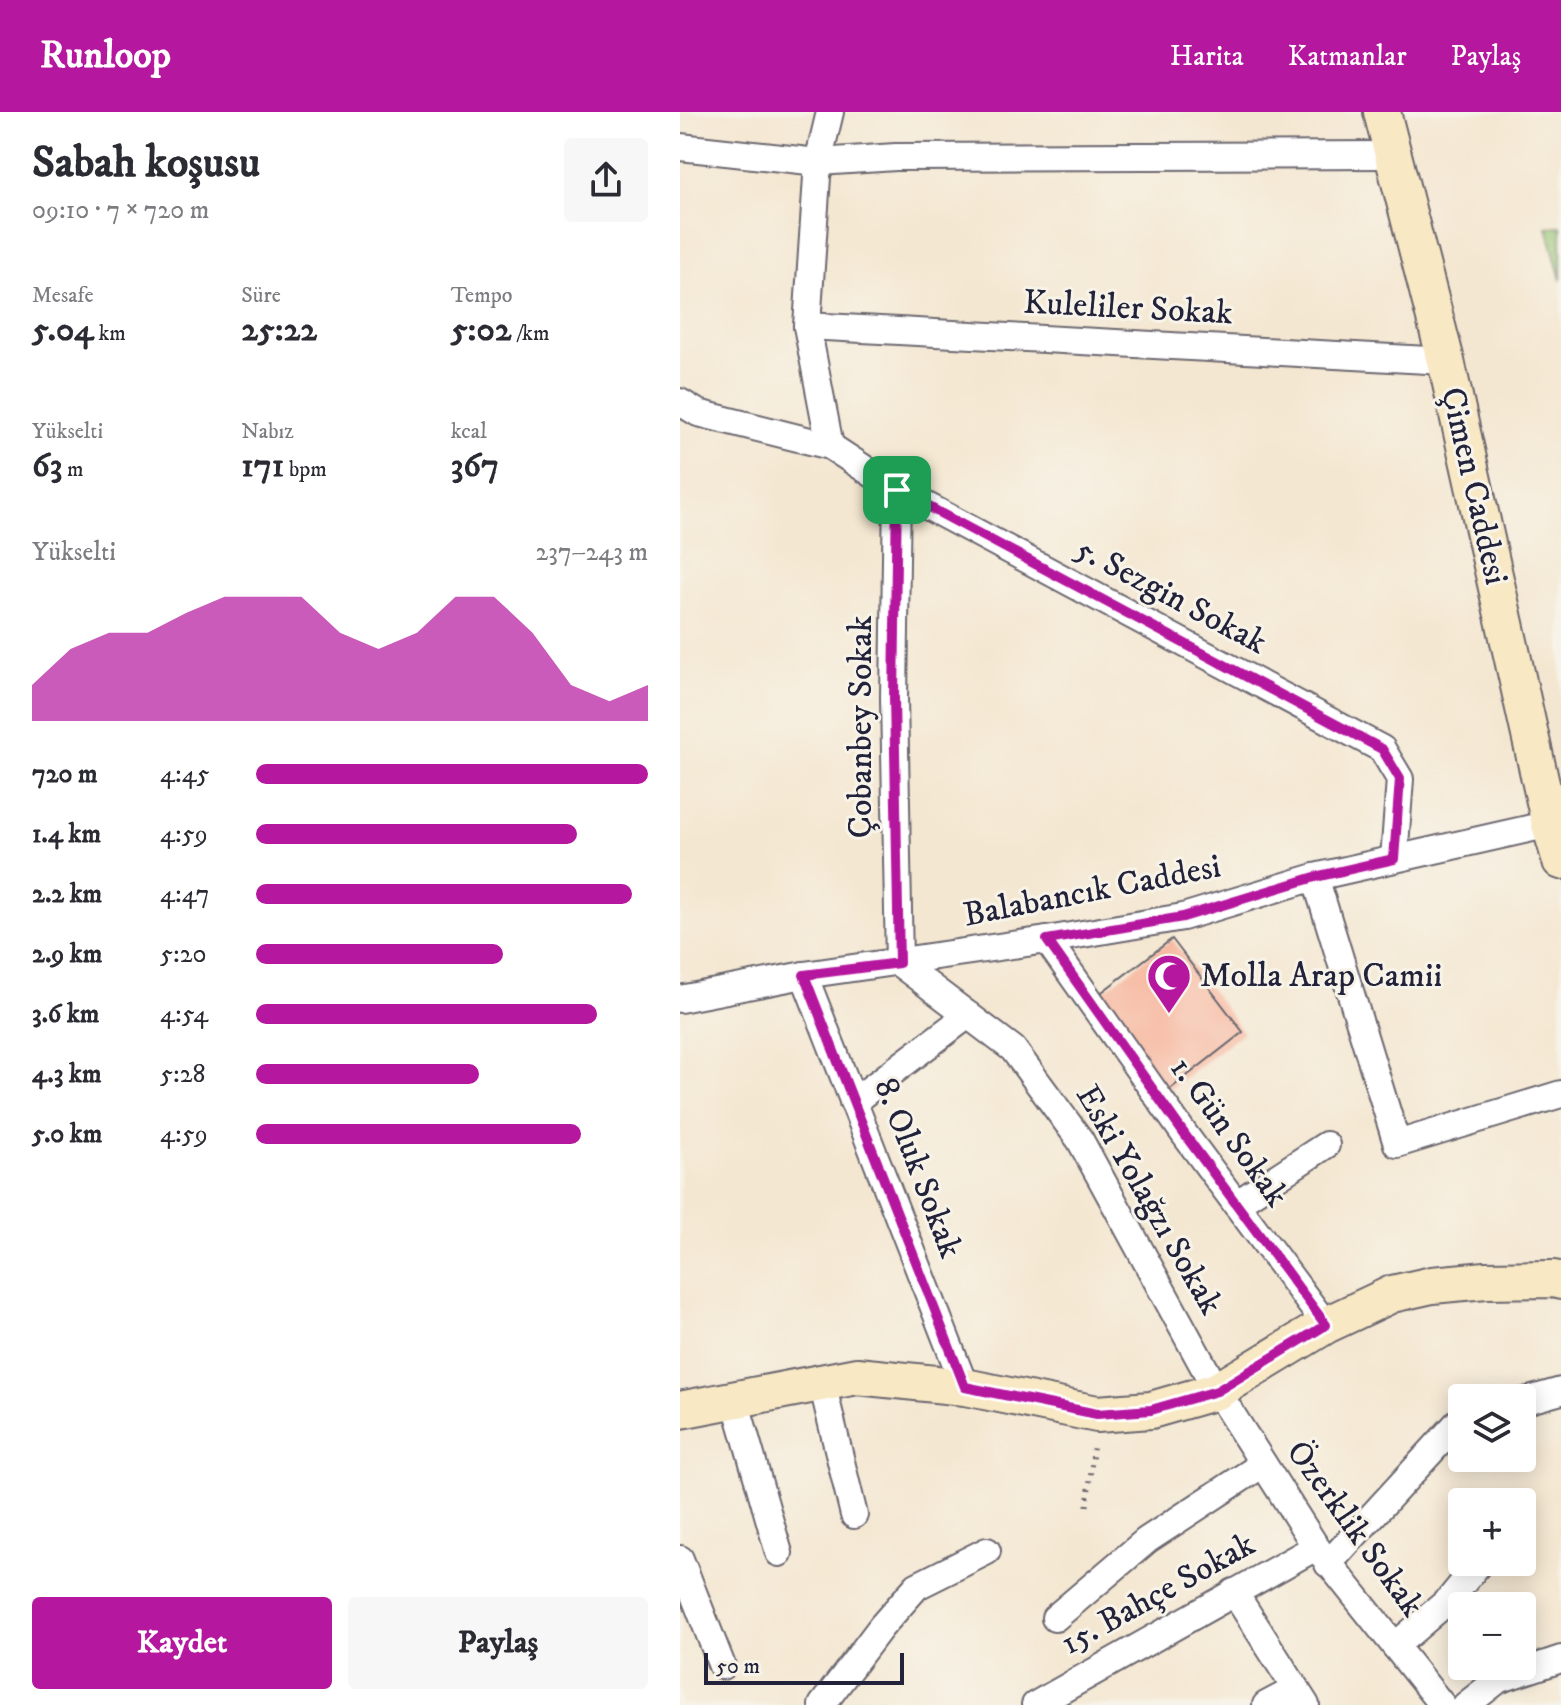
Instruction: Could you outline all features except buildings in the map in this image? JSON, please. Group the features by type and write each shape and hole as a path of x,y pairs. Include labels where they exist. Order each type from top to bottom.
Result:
{"main road":[{"name":"Çimen Caddesi","path":"1389,128 1561,861"},
{"path":"680,1410 857,1376 965,1387 1097,1414 1151,1410 1217,1391 1326,1325 1392,1294 1432,1285 1486,1280 1561,1281"}],"street":[{"path":"830,112 818,162 807,326 830,446"},
{"path":"680,147 818,162 1389,128"},
{"name":"Kuleliler Sokak","path":"807,326 1446,361"},
{"name":"5. Sezgin Sokak","path":"680,402 698,413 830,446 897,490 1382,749 1400,779 1394,859"},
{"name":"Çobanbey Sokak","path":"897,490 894,698 899,963"},
{"name":"Balabancık Caddesi","path":"680,999 804,975 899,963 1183,917 1315,877 1555,825"},
{"path":"1315,877 1397,1144 1561,1094"},
{"name":"1. Gün Sokak","path":"1047,940 1185,1135 1326,1325"},
{"name":"Eski Yolağzı Sokak","path":"899,963 1013,1049 1080,1140 1217,1391"},
{"name":"8. Oluk Sokak","path":"804,975 965,1387"},
{"path":"853,1102 968,1015"},
{"path":"1236,1204 1326,1145"},
{"path":"822,1383 854,1515"},
{"name":"Özerklik Sokak","path":"1217,1391 1322,1555 1442,1705"},
{"path":"1536,1398 1561,1391"},
{"path":"735,1400 779,1553"},
{"name":"15. Bahçe Sokak","path":"1035,1705 1234,1592 1322,1555 1448,1432"},
{"path":"1055,1618 1147,1540 1263,1464"},
{"path":"822,1705 881,1627 917,1586 987,1551"},
{"path":"680,1559 722,1666"},
{"path":"1395,1646 1450,1599 1469,1576"},
{"path":"1234,1592 1301,1697 1266,1705"},
{"path":"1466,1705 1498,1680 1561,1659"}],"path":[{"path":"1087,1506 1097,1414"}],"green space":[{"path":"1561,226 1561,280 1547,227"}],"place":[{"name":"Molla Arap Camii","path":"1169,1015"}],"route":[{"path":"897,490 1382,749 1400,779 1394,859 1315,877 1183,917 1047,940 1185,1135 1326,1325 1217,1391 1151,1410 1097,1414 965,1387 804,975 899,963 894,698 897,490"}]}
